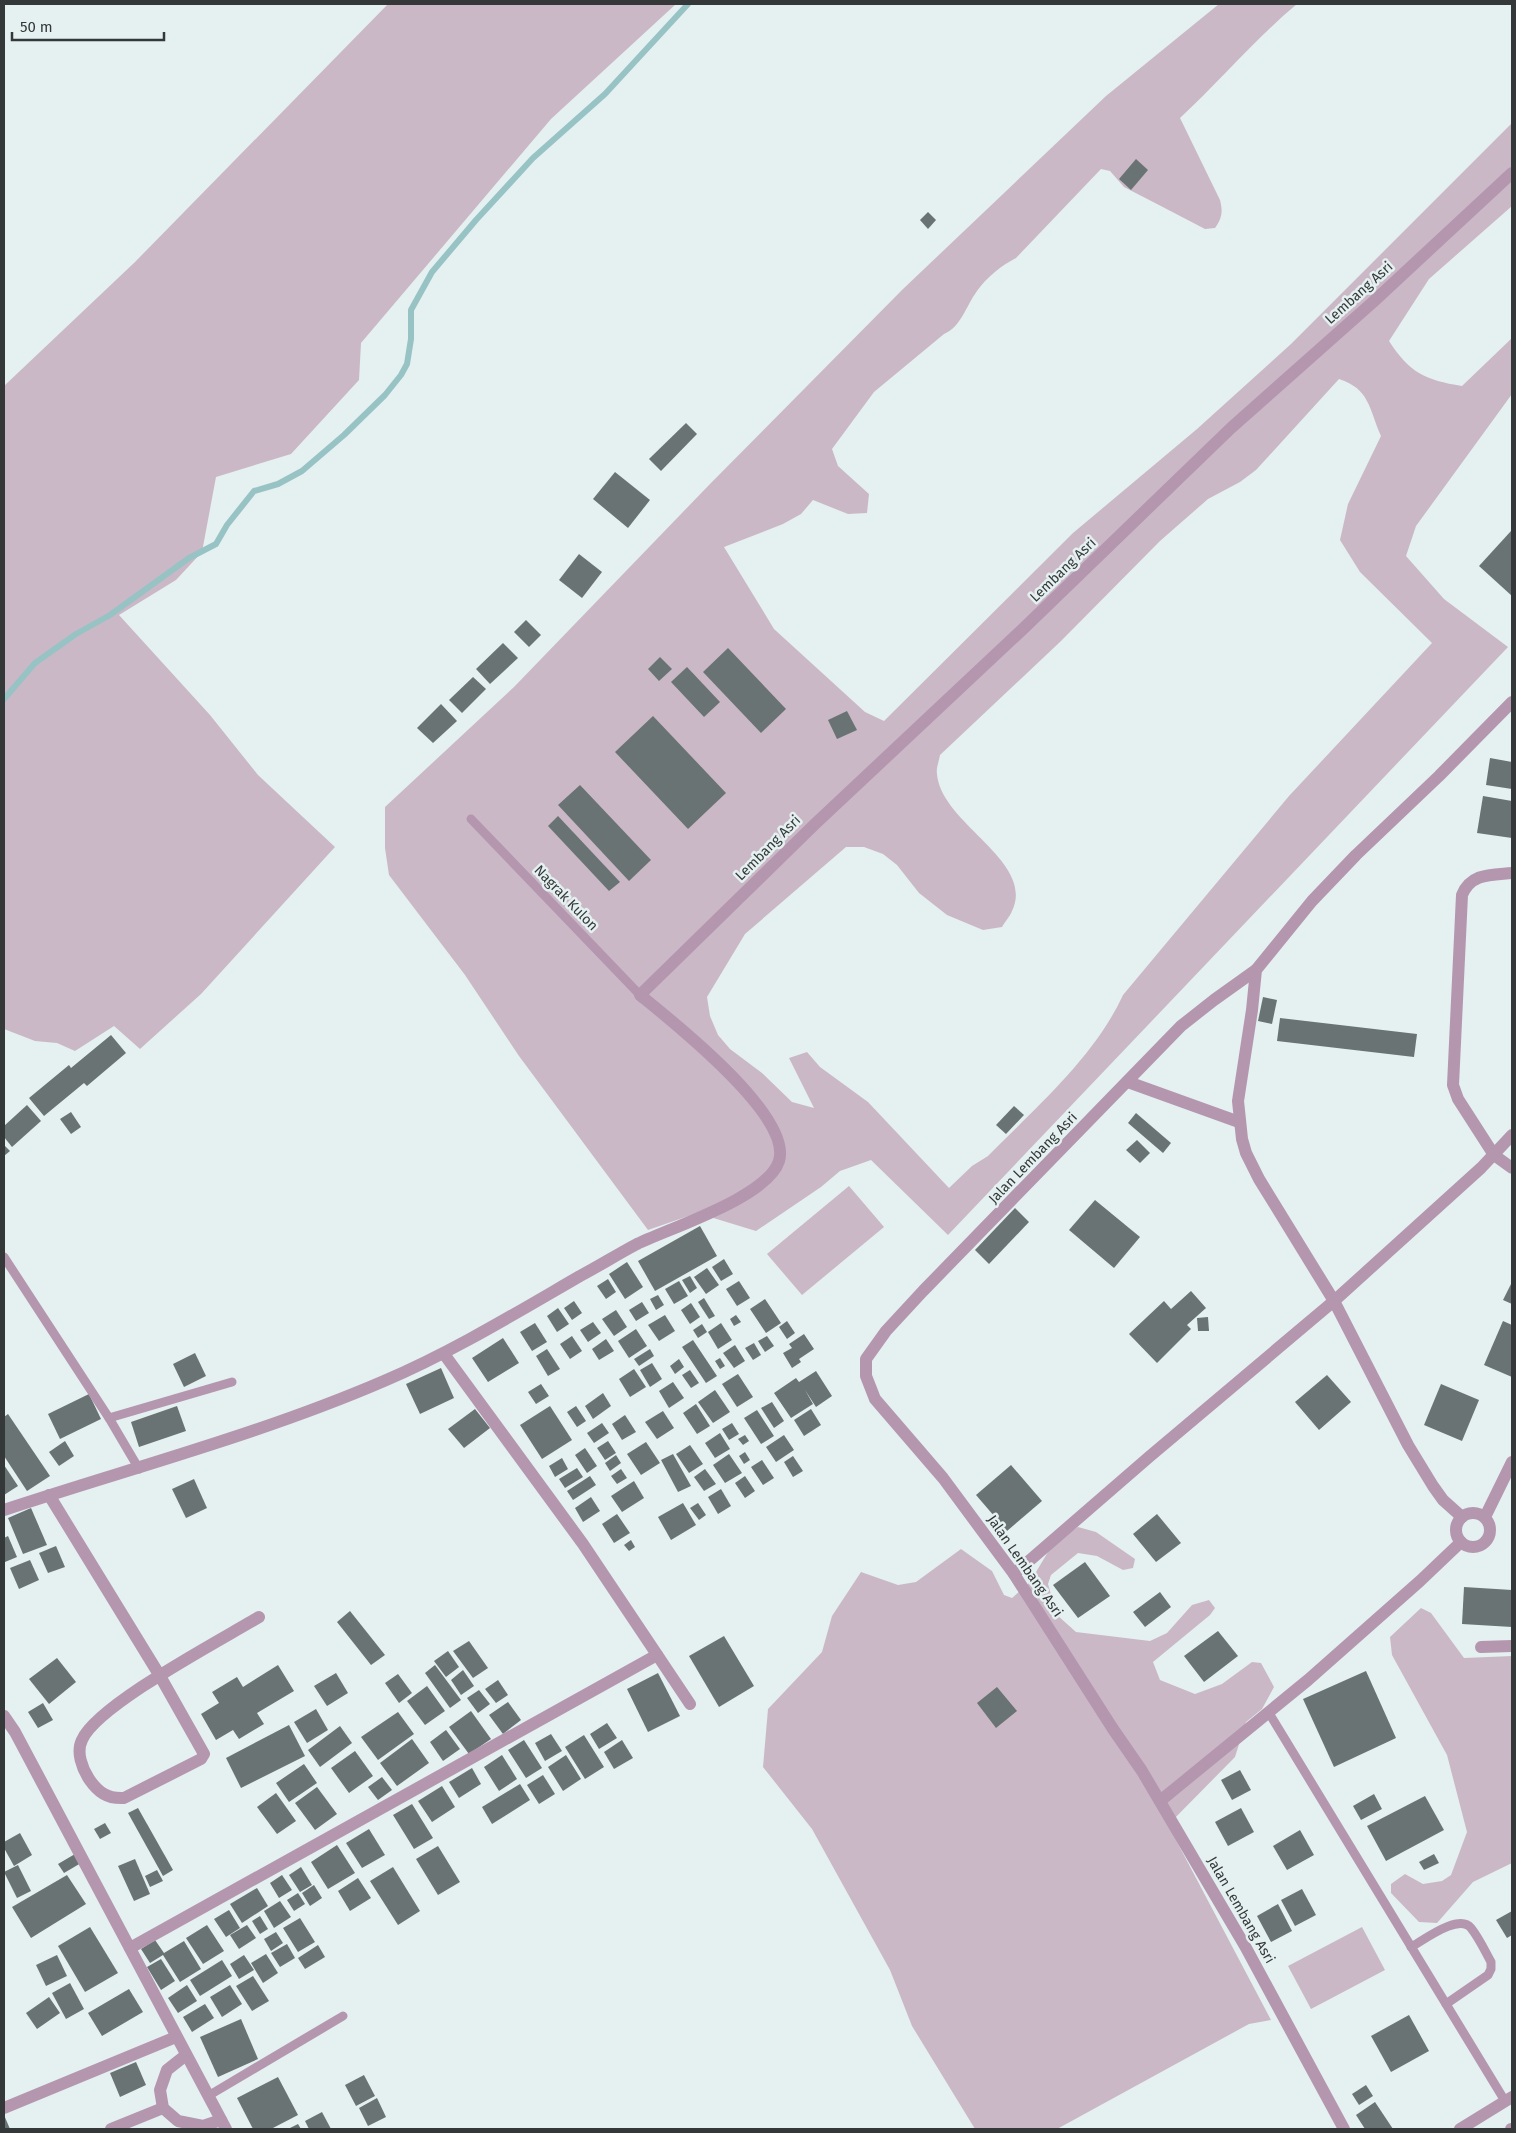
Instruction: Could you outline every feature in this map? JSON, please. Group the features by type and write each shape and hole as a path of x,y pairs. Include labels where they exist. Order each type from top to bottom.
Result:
{"street":[{"name":"Lembang Asri","path":"640,995 814,824 1025,627 1232,428 1373,302 1512,173"},
{"name":"Jalan Lembang Asri","path":"1344,2129 1254,1962 1160,1801 1014,1574 943,1478 876,1399 866,1376 866,1359 886,1331 1181,1026 1256,970 1312,901 1349,862 1439,776 1512,702"},
{"path":"1512,873 1481,876 1471,880 1462,895 1453,1085 1458,1099 1494,1155 1512,1168"},
{"path":"1256,970 1238,1101 1239,1122 1246,1153 1259,1179 1334,1302 1408,1445 1443,1500 1462,1517"},
{"path":"4,1510 140,1469 310,1411 444,1354 636,1245 732,1202 763,1182 774,1171 781,1152 769,1121 753,1098 717,1062 640,995"},
{"path":"1128,1082 1239,1122"},
{"path":"1014,1574 1149,1457 1334,1302 1494,1155 1512,1135"},
{"path":"444,1354 583,1544 690,1704"},
{"path":"1485,1517 1512,1462"},
{"path":"49,1495 160,1676 203,1751 203,1757 124,1798 106,1796 94,1786 82,1767 79,1748 86,1732 106,1712 160,1676 259,1617"},
{"path":"1473,1512 1485,1517 1491,1528 1487,1541 1474,1547 1467,1546 1461,1542 1456,1528 1462,1517 1473,1512"},
{"path":"1160,1801 1269,1713 1414,1587 1461,1542"},
{"path":"1481,1648 1512,1646"},
{"path":"130,1948 657,1655"},
{"path":"4,1716 15,1732 130,1948 223,2125 203,2126 178,2121 163,2108 160,2090 167,2070 186,2055"},
{"path":"4,2108 176,2037"},
{"path":"1460,2129 1509,2099"},
{"path":"111,2129 163,2108"}],"lane":[{"name":"Nagrak Kulon","path":"471,819 640,995"},
{"path":"4,1257 140,1469"},
{"path":"109,1418 232,1382"},
{"path":"1269,1713 1446,2004 1509,2099"},
{"path":"1411,1947 1453,1924 1462,1922 1470,1926 1491,1962 1491,1969 1488,1975 1446,2004"},
{"path":"208,2096 343,2016"}],"shaded area":[{"path":"388,4 676,4 551,119 361,343 359,380 291,454 216,477 202,552 176,580 119,615 210,715 258,775 335,847 201,994 140,1049 114,1026 75,1051 57,1043 35,1041 4,1029 4,386 135,262"},
{"path":"1219,4 1297,4 1267,31 1180,118 1220,200 1221,215 1215,228 1205,229 1124,187 1110,171 1101,169 1016,258 1000,268 985,281 973,297 963,316 950,331 874,392 832,449 838,466 869,494 867,513 848,514 813,500 801,514 783,524 724,547 774,629 865,712 884,721 1073,533 1197,429 1291,344 1512,123 1512,206 1429,279 1389,341 1404,361 1428,378 1462,386 1512,338 1512,394 1416,526 1406,556 1444,599 1508,647 948,1235 871,1160 840,1171 821,1187 756,1231 697,1213 648,1230 519,1056 465,975 389,875 385,848 385,807 514,687 709,485 902,290 1106,96","holes":["1339,379 1349,383 1363,394 1381,436 1348,504 1340,540 1360,572 1432,643 1289,796 1123,995 1111,1018 1080,1061 1044,1101 988,1156 972,1166 949,1188 868,1102 820,1067 807,1052 789,1058 814,1108 792,1102 762,1073 730,1049 718,1035 710,1016 707,997 745,934 846,847 864,847 883,854 897,865 919,893 947,915 983,930 1002,927 1012,911 1016,893 1011,876 1000,859 954,809 942,792 937,774 940,755 1061,641 1160,541 1208,499 1240,482 1256,470"]},
{"path":"849,1186 884,1227 802,1295 767,1254"},
{"path":"1078,1527 1096,1532 1135,1559 1133,1568 1123,1570 1097,1556 1078,1553 1051,1575 1048,1584 1057,1615 1076,1632 1150,1641 1167,1633 1192,1605 1209,1600 1215,1608 1210,1615 1153,1662 1160,1680 1195,1694 1222,1684 1252,1662 1261,1663 1274,1687 1262,1709 1246,1722 1235,1757 1168,1825 1271,2020 1249,2024 1057,2129 975,2129 912,2026 890,1970 812,1829 763,1767 768,1709 822,1652 832,1616 861,1572 898,1585 916,1582 961,1549 992,1571 1004,1595 1012,1598 1030,1582 1054,1542"},
{"path":"1421,1608 1431,1613 1464,1658 1512,1656 1512,1863 1473,1882 1437,1923 1419,1922 1391,1893 1391,1884 1405,1874 1423,1884 1442,1881 1451,1875 1467,1832 1447,1755 1392,1655 1390,1637"},
{"path":"1362,1927 1385,1970 1311,2009 1288,1966"}],"building":[{"path":"1136,159 1148,170 1131,190 1119,179"},
{"path":"928,212 936,220 928,229 920,220"},
{"path":"686,423 697,434 661,471 649,459"},
{"path":"615,472 650,500 628,528 593,499"},
{"path":"1512,532 1512,596 1479,566"},
{"path":"579,554 602,572 582,598 559,580"},
{"path":"526,620 541,635 529,647 514,632"},
{"path":"503,643 518,658 490,684 476,669"},
{"path":"728,648 786,709 761,733 703,672"},
{"path":"660,657 672,669 659,681 648,669"},
{"path":"687,667 720,702 704,717 671,682"},
{"path":"473,677 486,689 462,713 449,700"},
{"path":"441,704 457,721 433,743 417,728"},
{"path":"847,711 857,730 837,739 828,720"},
{"path":"653,716 726,793 688,829 615,752"},
{"path":"1490,758 1512,762 1512,789 1486,785"},
{"path":"580,785 651,860 629,881 558,805"},
{"path":"1483,796 1512,801 1512,838 1477,833"},
{"path":"558,816 620,882 609,891 548,826"},
{"path":"1263,997 1277,1000 1272,1024 1258,1021"},
{"path":"1280,1018 1417,1034 1414,1057 1277,1041"},
{"path":"111,1035 126,1053 87,1086 84,1083 44,1116 29,1098 69,1065 71,1068"},
{"path":"27,1105 41,1121 12,1147 4,1137 4,1126"},
{"path":"1014,1106 1024,1115 1006,1134 996,1125"},
{"path":"71,1112 81,1127 71,1134 60,1119"},
{"path":"1136,1113 1171,1143 1163,1153 1128,1123"},
{"path":"1137,1140 1150,1153 1140,1163 1126,1150"},
{"path":"4,1145 10,1151 4,1156"},
{"path":"1095,1200 1140,1237 1114,1268 1069,1230"},
{"path":"1015,1208 1029,1222 989,1264 975,1250"},
{"path":"700,1226 717,1256 655,1291 638,1261"},
{"path":"724,1259 733,1274 721,1281 712,1267"},
{"path":"627,1262 643,1287 625,1299 609,1274"},
{"path":"707,1268 719,1285 706,1294 694,1277"},
{"path":"690,1276 697,1288 690,1293 682,1280"},
{"path":"608,1279 616,1292 606,1299 597,1286"},
{"path":"679,1281 688,1296 674,1304 665,1289"},
{"path":"739,1281 750,1298 737,1306 726,1289"},
{"path":"1512,1282 1512,1304 1503,1300"},
{"path":"1191,1291 1206,1308 1187,1325 1191,1329 1157,1363 1129,1334 1164,1301 1171,1309"},
{"path":"658,1295 664,1305 656,1310 650,1299"},
{"path":"704,1298 715,1316 709,1319 698,1302"},
{"path":"765,1299 781,1323 766,1333 750,1309"},
{"path":"574,1301 582,1313 572,1320 564,1308"},
{"path":"642,1302 649,1313 636,1321 629,1310"},
{"path":"691,1303 700,1317 690,1324 681,1310"},
{"path":"558,1308 569,1324 557,1332 547,1316"},
{"path":"616,1310 627,1327 614,1336 602,1319"},
{"path":"665,1315 675,1331 659,1341 648,1325"},
{"path":"736,1315 741,1322 734,1326 730,1319"},
{"path":"1208,1317 1209,1331 1198,1331 1197,1318"},
{"path":"787,1321 795,1333 787,1339 779,1327"},
{"path":"1503,1321 1512,1325 1512,1377 1484,1365"},
{"path":"593,1322 601,1333 588,1342 580,1330"},
{"path":"535,1323 547,1342 532,1351 520,1332"},
{"path":"721,1323 732,1340 718,1349 708,1332"},
{"path":"702,1324 707,1332 698,1338 693,1330"},
{"path":"636,1329 647,1346 629,1358 618,1341"},
{"path":"804,1334 814,1349 799,1359 801,1362 792,1368 783,1353 792,1348 789,1344"},
{"path":"572,1336 582,1351 570,1359 560,1344"},
{"path":"767,1336 774,1346 765,1352 758,1341"},
{"path":"503,1338 519,1363 488,1382 472,1358"},
{"path":"606,1339 614,1351 599,1360 592,1349"},
{"path":"693,1340 717,1376 706,1383 682,1347"},
{"path":"754,1343 761,1355 753,1360 745,1348"},
{"path":"735,1345 745,1361 734,1368 723,1353"},
{"path":"547,1349 560,1369 548,1376 536,1356"},
{"path":"650,1349 654,1356 639,1366 634,1359"},
{"path":"195,1353 206,1376 184,1387 173,1364"},
{"path":"720,1358 725,1366 720,1369 715,1361"},
{"path":"679,1359 684,1367 675,1374 670,1366"},
{"path":"652,1363 662,1379 650,1387 640,1370"},
{"path":"441,1368 454,1398 420,1414 406,1384"},
{"path":"634,1369 646,1387 630,1397 619,1379"},
{"path":"690,1370 699,1383 691,1388 682,1375"},
{"path":"816,1371 832,1396 816,1407 805,1390 813,1404 791,1418 774,1393 796,1378 799,1382"},
{"path":"738,1374 753,1397 737,1407 722,1384"},
{"path":"1327,1375 1351,1402 1319,1430 1295,1402"},
{"path":"673,1382 684,1398 669,1408 659,1391"},
{"path":"541,1384 549,1396 536,1404 528,1392"},
{"path":"1441,1384 1479,1400 1462,1441 1424,1425"},
{"path":"715,1390 730,1412 713,1423 698,1402"},
{"path":"603,1393 611,1406 593,1419 585,1406"},
{"path":"89,1394 101,1419 60,1439 48,1414"},
{"path":"772,1402 784,1421 774,1428 761,1408"},
{"path":"696,1404 710,1426 697,1434 683,1413"},
{"path":"177,1406 186,1431 139,1447 131,1422"},
{"path":"550,1406 572,1440 542,1459 520,1425"},
{"path":"576,1406 586,1421 577,1427 567,1412"},
{"path":"475,1409 490,1428 464,1448 448,1429"},
{"path":"811,1409 821,1425 804,1436 794,1420"},
{"path":"757,1410 774,1436 761,1444 744,1418"},
{"path":"663,1411 674,1428 657,1439 645,1422"},
{"path":"8,1414 50,1476 27,1491 4,1456 4,1417"},
{"path":"625,1415 636,1432 622,1440 612,1424"},
{"path":"602,1423 609,1433 594,1443 587,1433"},
{"path":"732,1423 739,1434 729,1440 722,1429"},
{"path":"720,1433 730,1449 715,1458 705,1443"},
{"path":"745,1435 749,1441 743,1445 738,1439"},
{"path":"784,1435 794,1450 776,1462 766,1447"},
{"path":"65,1441 74,1456 59,1466 49,1452"},
{"path":"608,1441 616,1453 605,1460 597,1448"},
{"path":"646,1442 660,1463 641,1475 627,1454"},
{"path":"690,1445 703,1464 689,1473 676,1454"},
{"path":"585,1448 597,1466 587,1473 575,1455"},
{"path":"745,1452 750,1460 744,1464 739,1456"},
{"path":"673,1454 691,1486 678,1492 661,1460"},
{"path":"729,1454 742,1473 725,1483 713,1465"},
{"path":"616,1455 621,1463 610,1471 605,1463"},
{"path":"793,1456 803,1471 793,1477 784,1462"},
{"path":"562,1458 568,1469 555,1477 549,1466"},
{"path":"762,1460 774,1478 763,1485 751,1467"},
{"path":"4,1465 18,1486 4,1495"},
{"path":"1011,1465 1042,1501 1007,1531 976,1495"},
{"path":"577,1468 583,1477 565,1488 559,1479"},
{"path":"621,1469 627,1478 617,1484 611,1476"},
{"path":"705,1469 716,1484 704,1491 694,1477"},
{"path":"590,1476 596,1485 573,1500 567,1491"},
{"path":"745,1476 755,1491 745,1498 735,1483"},
{"path":"194,1479 207,1508 186,1518 172,1489"},
{"path":"634,1481 644,1498 622,1512 611,1496"},
{"path":"721,1489 731,1506 718,1514 708,1497"},
{"path":"591,1497 600,1511 583,1522 575,1508"},
{"path":"683,1503 696,1525 671,1540 658,1517"},
{"path":"698,1503 706,1515 699,1520 690,1508"},
{"path":"31,1508 47,1545 23,1554 8,1518"},
{"path":"617,1514 630,1533 614,1543 602,1524"},
{"path":"1157,1514 1181,1543 1156,1562 1133,1534"},
{"path":"8,1536 17,1557 5,1562 4,1538"},
{"path":"631,1540 635,1547 629,1551 624,1545"},
{"path":"56,1546 65,1567 48,1573 39,1553"},
{"path":"30,1560 39,1580 19,1589 10,1568"},
{"path":"1085,1562 1110,1596 1078,1618 1053,1585"},
{"path":"1464,1587 1512,1590 1512,1627 1462,1624"},
{"path":"1160,1592 1171,1607 1145,1627 1133,1612"},
{"path":"350,1611 385,1655 371,1665 337,1622"},
{"path":"1218,1631 1238,1656 1204,1682 1184,1656"},
{"path":"724,1636 754,1686 719,1707 689,1656"},
{"path":"469,1641 488,1668 473,1678 453,1651"},
{"path":"448,1651 459,1667 446,1677 434,1661"},
{"path":"57,1658 76,1682 49,1704 29,1679"},
{"path":"278,1665 294,1691 257,1713 264,1724 239,1739 233,1730 216,1740 201,1714 219,1703 212,1692 237,1677 243,1687"},
{"path":"435,1665 461,1700 450,1708 425,1673"},
{"path":"463,1670 474,1686 461,1695 451,1680"},
{"path":"1366,1671 1396,1738 1334,1767 1303,1699"},
{"path":"336,1673 348,1693 327,1706 314,1686"},
{"path":"658,1673 680,1716 648,1732 627,1689"},
{"path":"398,1674 412,1693 399,1703 385,1683"},
{"path":"498,1680 508,1695 496,1703 485,1689"},
{"path":"427,1686 445,1711 425,1725 407,1701"},
{"path":"997,1687 1017,1711 996,1728 977,1703"},
{"path":"479,1690 490,1704 478,1713 467,1698"},
{"path":"508,1702 521,1720 503,1734 489,1715"},
{"path":"43,1703 53,1720 38,1728 28,1712"},
{"path":"316,1709 328,1730 307,1743 294,1722"},
{"path":"471,1711 491,1739 469,1754 449,1727"},
{"path":"398,1712 414,1734 378,1760 361,1737"},
{"path":"607,1723 617,1738 599,1749 590,1734"},
{"path":"289,1725 305,1756 241,1788 226,1758"},
{"path":"340,1726 352,1743 320,1767 308,1750"},
{"path":"446,1730 460,1749 443,1761 430,1742"},
{"path":"551,1734 562,1751 545,1761 535,1743"},
{"path":"584,1735 604,1767 585,1779 565,1747"},
{"path":"412,1739 429,1763 397,1786 380,1763"},
{"path":"524,1740 542,1768 526,1778 508,1750"},
{"path":"622,1740 633,1758 614,1769 604,1752"},
{"path":"355,1751 373,1776 349,1793 331,1768"},
{"path":"502,1755 517,1779 499,1791 484,1767"},
{"path":"566,1755 581,1779 563,1791 548,1767"},
{"path":"304,1764 317,1783 289,1802 276,1783"},
{"path":"472,1768 481,1784 459,1798 449,1782"},
{"path":"1240,1770 1251,1790 1232,1800 1221,1780"},
{"path":"543,1775 555,1794 539,1804 527,1785"},
{"path":"382,1777 392,1790 378,1800 368,1787"},
{"path":"520,1784 530,1800 492,1824 482,1807"},
{"path":"442,1786 455,1807 432,1822 418,1801"},
{"path":"317,1787 337,1814 315,1830 295,1803"},
{"path":"276,1793 296,1821 277,1834 257,1807"},
{"path":"1374,1794 1382,1809 1361,1820 1353,1806"},
{"path":"1425,1796 1444,1830 1386,1861 1367,1826"},
{"path":"412,1804 433,1838 414,1849 393,1815"},
{"path":"138,1808 173,1870 163,1876 128,1813"},
{"path":"1241,1808 1254,1832 1228,1846 1215,1822"},
{"path":"105,1823 111,1833 100,1839 94,1829"},
{"path":"369,1829 385,1855 362,1868 346,1843"},
{"path":"1300,1830 1314,1855 1287,1870 1273,1846"},
{"path":"20,1833 32,1855 14,1866 4,1848 4,1842"},
{"path":"337,1845 355,1873 328,1889 311,1862"},
{"path":"438,1846 460,1882 438,1895 416,1859"},
{"path":"75,1854 81,1863 64,1873 58,1864"},
{"path":"1434,1854 1439,1863 1424,1870 1419,1862"},
{"path":"135,1859 150,1894 134,1901 118,1866"},
{"path":"18,1865 31,1891 17,1898 4,1872"},
{"path":"301,1867 312,1885 300,1892 289,1875"},
{"path":"393,1867 420,1911 398,1925 370,1881"},
{"path":"157,1870 163,1881 150,1887 145,1876"},
{"path":"67,1875 86,1904 31,1938 12,1907"},
{"path":"282,1875 292,1890 279,1898 270,1883"},
{"path":"358,1878 371,1898 350,1911 338,1891"},
{"path":"314,1885 322,1898 310,1906 302,1893"},
{"path":"257,1888 268,1906 242,1923 230,1904"},
{"path":"1302,1889 1316,1915 1295,1926 1281,1900"},
{"path":"298,1893 305,1904 294,1911 287,1900"},
{"path":"280,1901 291,1917 274,1928 264,1911"},
{"path":"1278,1904 1292,1931 1271,1942 1257,1916"},
{"path":"229,1910 240,1928 226,1937 214,1919"},
{"path":"1512,1911 1512,1935 1507,1938 1496,1920"},
{"path":"260,1916 268,1929 260,1934 252,1921"},
{"path":"300,1918 315,1942 298,1952 283,1928"},
{"path":"207,1925 224,1951 203,1964 186,1938"},
{"path":"247,1925 256,1938 239,1949 230,1935"},
{"path":"90,1927 118,1973 85,1992 58,1946"},
{"path":"276,1932 283,1943 271,1951 264,1939"},
{"path":"155,1940 164,1953 184,1941 201,1969 180,1982 163,1955 150,1963 141,1949"},
{"path":"287,1944 295,1958 280,1967 271,1953"},
{"path":"318,1945 325,1957 305,1969 298,1958"},
{"path":"266,1954 278,1973 263,1983 251,1963"},
{"path":"57,1955 67,1976 46,1986 36,1965"},
{"path":"244,1955 254,1970 239,1979 230,1964"},
{"path":"161,1959 175,1981 161,1990 147,1967"},
{"path":"222,1960 232,1976 200,1996 190,1980"},
{"path":"253,1976 269,2001 252,2011 236,1986"},
{"path":"70,1983 84,2009 66,2019 52,1993"},
{"path":"187,1985 197,2001 178,2013 168,1998"},
{"path":"230,1985 242,2004 222,2017 210,1997"},
{"path":"129,1989 143,2012 102,2036 88,2013"},
{"path":"49,1997 60,2013 37,2029 26,2013"},
{"path":"205,2004 214,2018 192,2032 183,2017"},
{"path":"1409,2015 1429,2051 1391,2072 1371,2036"},
{"path":"241,2019 258,2059 218,2077 200,2037"},
{"path":"136,2062 146,2085 120,2097 110,2073"},
{"path":"364,2075 375,2096 356,2106 345,2085"},
{"path":"278,2077 298,2115 271,2129 253,2129 237,2098"},
{"path":"1366,2085 1373,2096 1359,2105 1352,2094"},
{"path":"377,2098 386,2117 368,2126 359,2108"},
{"path":"1375,2102 1393,2129 1365,2129 1356,2115"},
{"path":"322,2112 331,2129 309,2129 305,2121"},
{"path":"4,2115 10,2129 4,2129"},
{"path":"298,2124 301,2129 288,2129"}],"waterway":[{"path":"4,699 35,663 76,634 110,615 189,558 216,544 227,525 254,491 278,484 302,471 344,435 385,395 407,364 411,339 411,310 432,272 476,220 533,158 605,94 688,4"}]}
